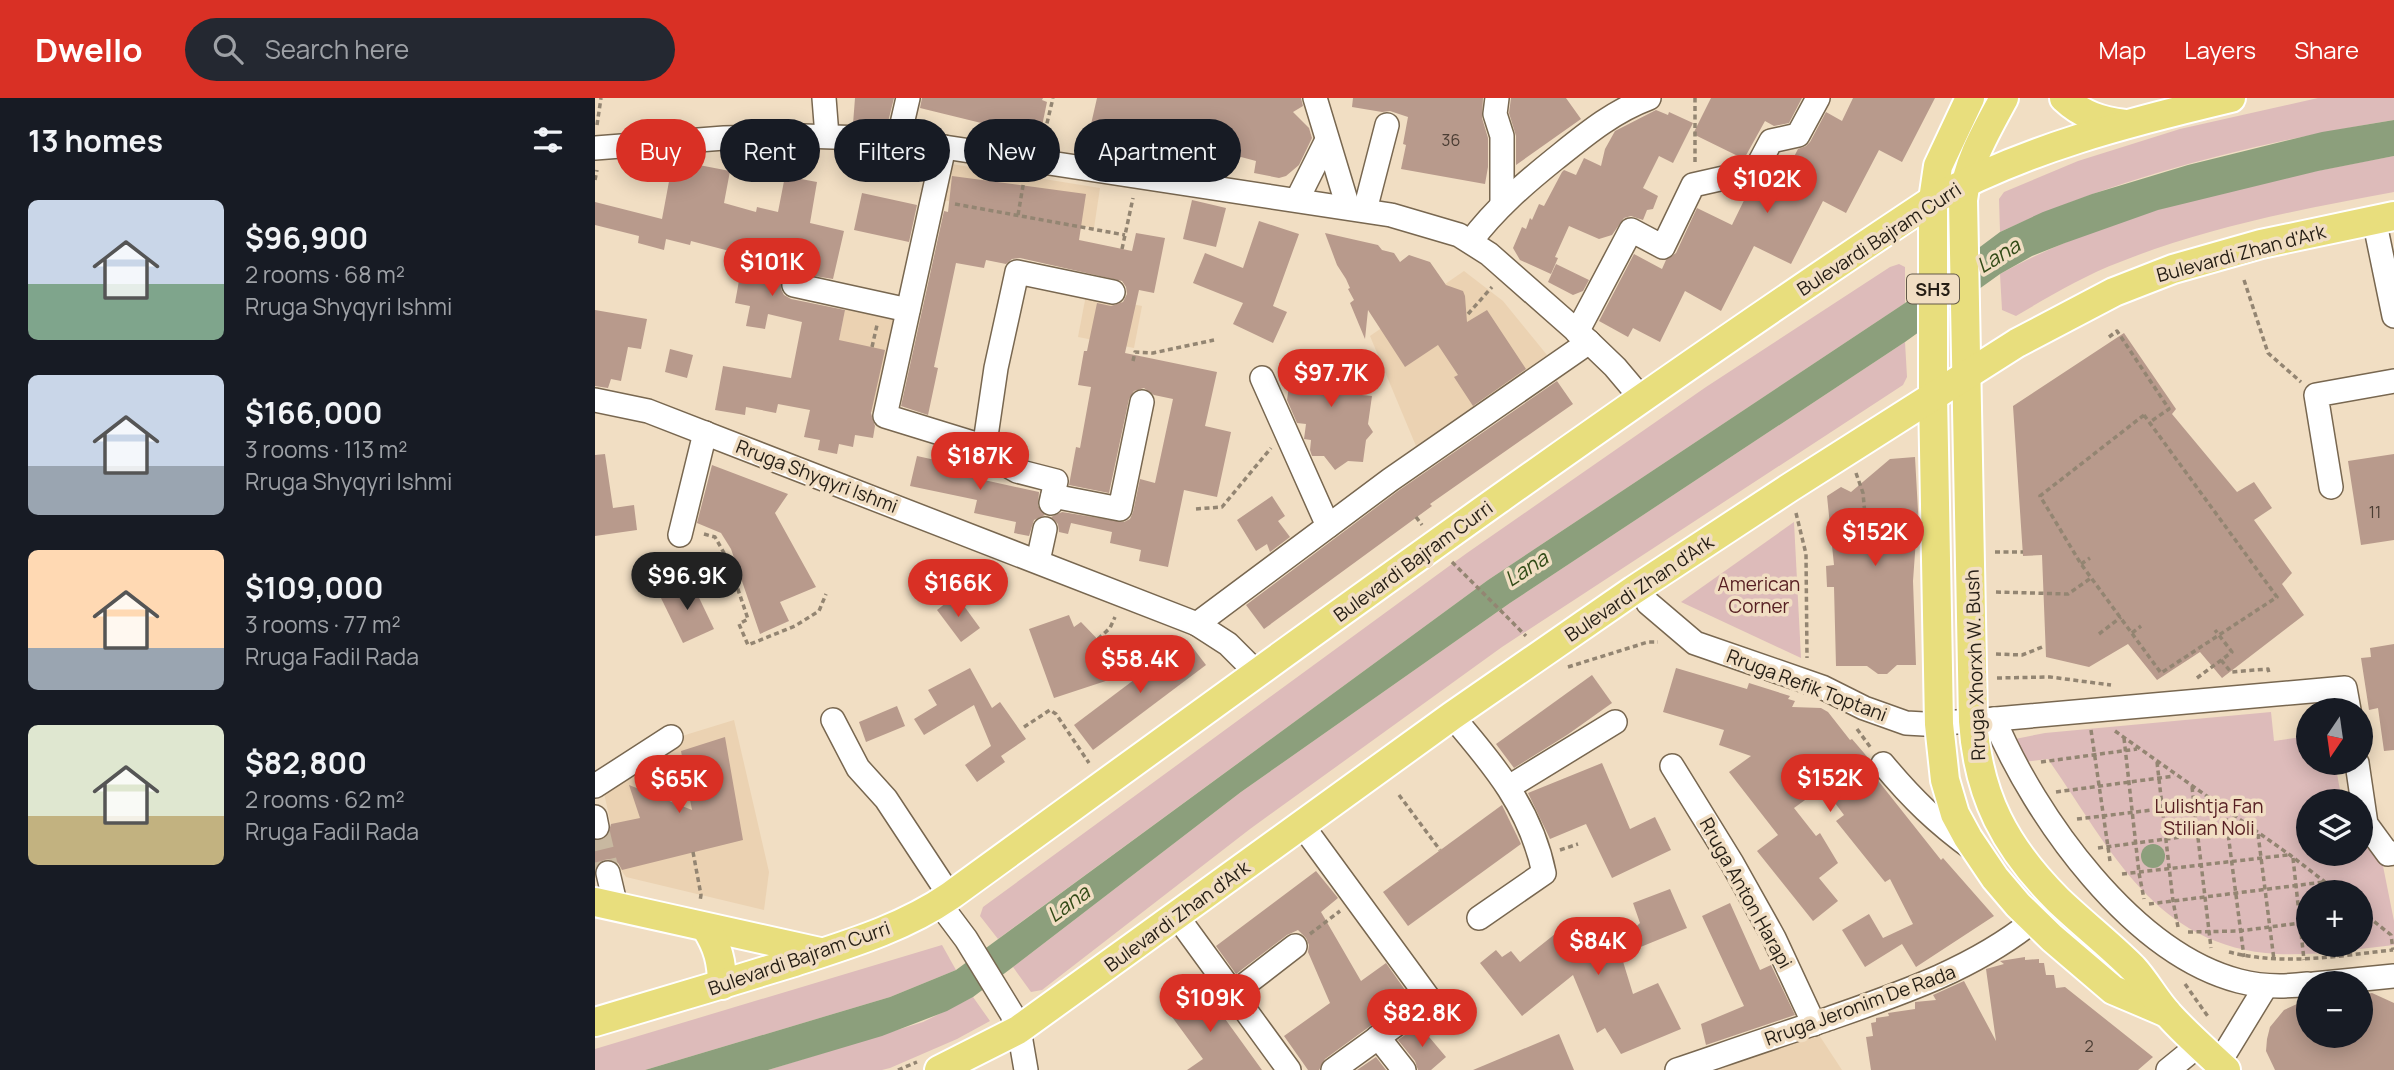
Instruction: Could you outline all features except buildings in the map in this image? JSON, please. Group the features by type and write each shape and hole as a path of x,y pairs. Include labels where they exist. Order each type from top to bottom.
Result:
{"main road":[{"name":"SH3","path":"1933,394 1933,200 1938,166 1970,98"},
{"name":"SH3","path":"1967,373 1963,212 1965,182 1974,156 2004,98"},
{"path":"2064,98 2091,117 2128,124"},
{"name":"Bulevardi Bajram Curri","path":"595,1022 722,985 879,934 944,899 1436,543 1933,200 1965,182 2056,147 2128,124 2231,98"},
{"name":"Bulevardi Zhan d'Ark","path":"939,1070 1012,1017 1176,915 1452,716 1716,535 1933,394 2055,321 2113,292 2215,256 2384,218"},
{"name":"Rruga Xhorxh W. Bush","path":"1967,373 1984,720 1977,759 1983,787 2009,839 2031,870 2059,900 2134,969 2168,1014"},
{"name":"Rruga Xhorxh W. Bush","path":"1933,394 1939,724 1941,758 1955,814 1977,852 2004,889 2033,920 2113,990 2168,1014 2214,1049"},
{"path":"605,904 823,953"},
{"path":"706,928 722,963 722,985"}],"street":[{"path":"824,98 827,136"},
{"path":"903,119 908,98"},
{"path":"1315,98 1327,139 1357,208"},
{"path":"1497,98 1495,114 1502,136 1501,205"},
{"path":"1471,241 1501,205 1625,102 1649,98"},
{"path":"1197,624 1583,337 1630,230 1663,247 1693,185 1755,171 1771,141 1798,135 1818,98"},
{"path":"1357,208 1387,125"},
{"path":"595,148 724,138 834,136"},
{"path":"1297,200 1327,139"},
{"path":"936,182 885,416 992,449"},
{"path":"1178,182 1357,208 1437,227 1471,241 1583,337 1615,367 1642,399"},
{"path":"2384,218 2394,316"},
{"path":"1113,292 1017,272 987,416 986,436 1003,463 1017,471 1056,481 1052,500 1121,509 1142,402"},
{"path":"794,285 908,310"},
{"path":"1262,377 1328,526"},
{"path":"2331,487 2316,395 2394,381"},
{"name":"Rruga Shyqyri Ishmi","path":"595,400 648,411 1197,624 1228,644 1258,674"},
{"path":"681,530 705,433"},
{"path":"1038,561 1045,529"},
{"name":"Rruga Refik Toptani","path":"1648,603 1695,643 1815,684 1884,716 1906,723 1939,724 2345,688 2347,698"},
{"path":"1452,716 1518,801 1532,832 1545,873 1479,918"},
{"path":"833,720 858,768 886,799 1012,1017 1026,1070"},
{"path":"1984,720 2072,852 2102,876 2151,933 2183,958 2213,972 2266,986 2296,985"},
{"path":"1509,787 1615,722"},
{"path":"595,786 671,737"},
{"path":"1883,764 1939,824 1977,852"},
{"name":"Rruga Anton Harapi","path":"1672,766 1756,906 1814,1024"},
{"path":"2359,775 2366,824 2388,854 2394,853"},
{"path":"1302,825 1430,1000 1333,1070"},
{"path":"605,904 608,873"},
{"path":"1176,915 1289,1070"},
{"name":"Rruga Jeronim De Rada","path":"1677,1070 1908,991 1964,967 2011,938 2033,920"},
{"path":"1234,993 1295,946"},
{"path":"2373,978 2394,976"},
{"path":"2168,1070 2214,1049 2266,986"},
{"path":"1378,1037 1404,1070"}],"path":[{"path":"595,138 601,98"},
{"path":"1046,119 1053,98"},
{"path":"1693,185 1696,98"},
{"path":"1018,215 1027,182"},
{"path":"1122,249 1137,182"},
{"path":"932,200 1125,235"},
{"path":"2244,280 2268,353 2316,395"},
{"path":"1468,314 1490,289"},
{"path":"2109,337 2117,331 2169,408 2150,423"},
{"path":"1133,361 1135,352 1153,354 1214,340"},
{"path":"2144,415 2150,423 2245,558 2277,597 2161,673 2081,565 2040,496 2144,415"},
{"path":"1196,509 1222,507 1285,432"},
{"path":"1856,472 1863,493 1865,515"},
{"path":"1794,504 1806,554 1807,631"},
{"path":"681,530 715,537 728,560 748,619 740,624 748,645 795,626 819,611 826,594"},
{"path":"1995,552 2023,552"},
{"path":"2081,565 2090,558"},
{"path":"1450,561 1528,637"},
{"path":"1996,592 2068,594 2091,578"},
{"path":"1098,639 1110,628 1119,608"},
{"path":"2099,634 2121,617"},
{"path":"2131,633 2141,626"},
{"path":"2196,680 2232,652 2215,630"},
{"path":"1580,664 1648,642"},
{"path":"1995,654 2022,654 2045,646"},
{"path":"2221,660 2231,672"},
{"path":"1995,678 2050,677 2117,685"},
{"path":"1024,727 1050,710 1056,714 1092,768"},
{"path":"2088,711 2321,880"},
{"path":"2088,711 2107,846 2102,876 2261,857 2292,857"},
{"path":"2124,738 2145,905 2296,886 2292,857"},
{"path":"2017,766 2140,749"},
{"path":"2157,762 2179,932"},
{"path":"2034,795 2176,775"},
{"path":"677,784 682,801"},
{"path":"2192,787 2210,933"},
{"path":"1399,795 1440,850"},
{"path":"2050,822 2213,802"},
{"path":"2225,810 2239,931"},
{"path":"2072,852 2249,828"},
{"path":"2258,834 2274,960"},
{"path":"1562,850 1578,844"},
{"path":"693,852 701,895"},
{"path":"1295,946 1356,898"},
{"path":"2211,947 2274,960 2394,952 2391,936 2373,922"},
{"path":"2151,933 2210,933 2296,924"},
{"path":"2181,979 2214,1049"}],"shaded area":[{"path":"950,164 964,166 964,182 1060,182 1100,188 1094,228 937,199 941,182 950,182"},
{"path":"1464,271 1503,301 1547,355 1416,446 1370,336"},
{"path":"1086,295 1142,306 1134,348 1078,337"},
{"path":"845,309 899,321 878,413 827,403"},
{"path":"734,720 769,872 764,910 626,877 621,870 604,793 682,736"},
{"path":"1819,1035 1842,1070 1713,1070"}],"green space":[{"path":"2318,98 2394,98 2394,120 2243,150 2143,177 2000,232 1999,199 2004,192 2078,161 2180,129"},
{"path":"2394,156 2394,192 2290,212 2187,239 2093,274 2016,316 2002,310 2000,274 2045,251 2093,232 2142,215 2242,187"},
{"path":"1899,264 1905,267 1905,303 1488,580 998,939 980,916 983,907 1467,553 1706,387 1890,267"},
{"path":"1905,342 1907,377 1903,385 1502,647 1250,829 1042,990 1031,992 1013,967 1241,792 1510,603"},
{"name":"American Corner","path":"1794,522 1801,658 1681,602"},
{"name":"Lulishtja Fan Stilian Noli","path":"2271,712 2274,741 2296,738 2296,775 2337,775 2340,789 2296,789 2296,866 2373,866 2373,848 2381,856 2394,921 2394,945 2373,947 2373,880 2296,880 2296,954 2277,954 2234,947 2198,933 2167,913 2140,888 2093,826 2048,759 2023,762 2015,739 2045,733"},
{"path":"942,945 956,970 890,997 645,1070 595,1070 595,1049"},
{"path":"973,997 990,1021 957,1039 890,1068 768,1070 923,1022"}],"water":[{"name":"Lana","path":"2394,120 2394,156 2318,171 2158,210 2032,256 2000,274 1905,342 1510,603 1241,792 973,997 947,1011 882,1036 768,1070 645,1070 890,997 956,970 1488,580 1905,303 2000,232 2092,194 2188,165 2322,132"},
{"path":"2153,844 2162,847 2165,856 2162,865 2153,868 2144,865 2141,856 2144,847"}],"tunnel":[{"path":"597,827 608,873"}]}
